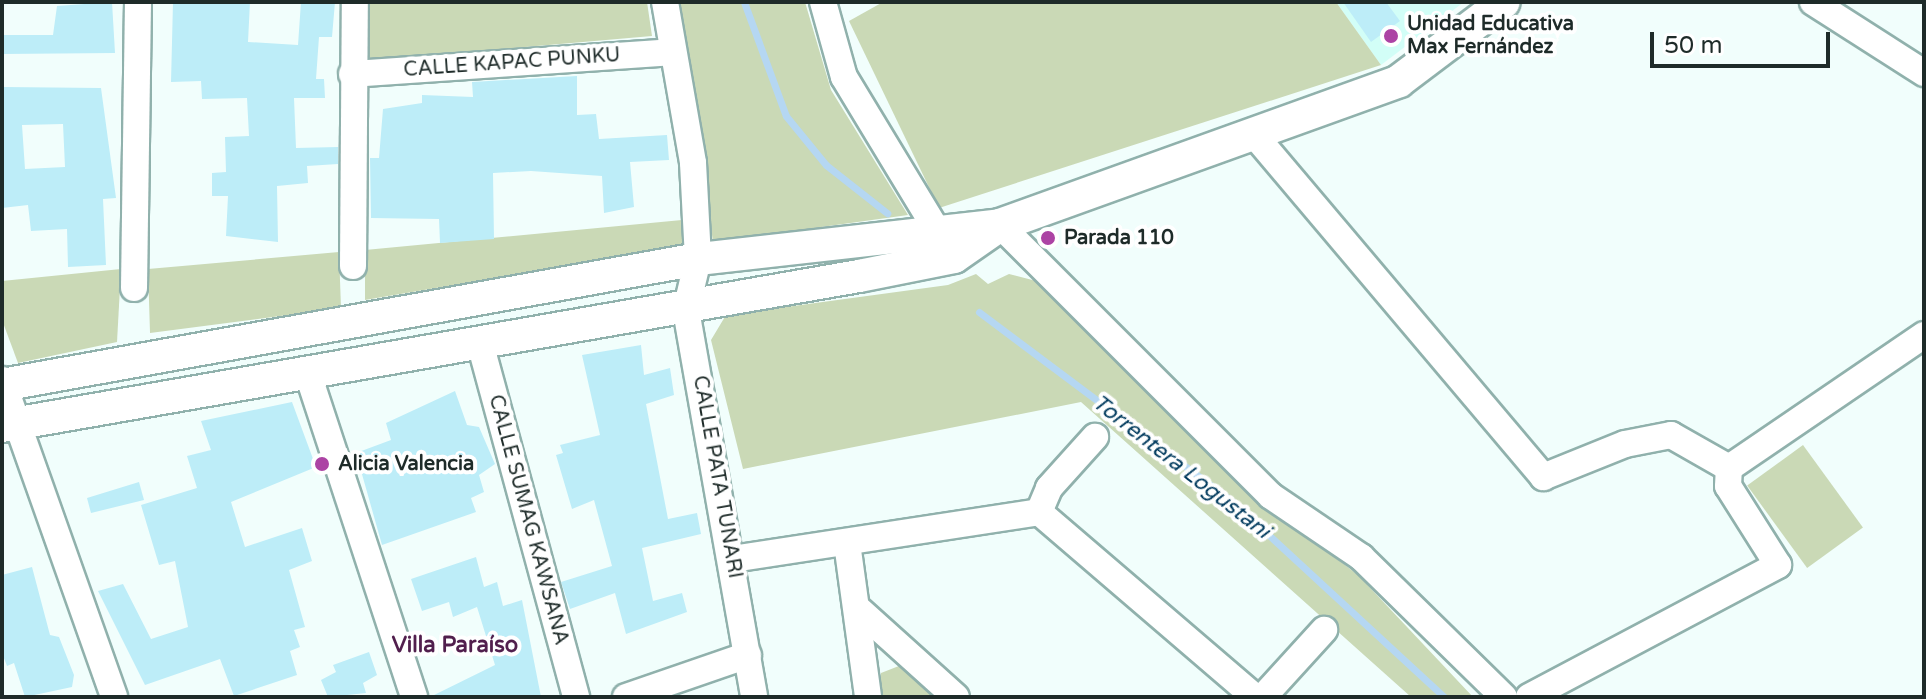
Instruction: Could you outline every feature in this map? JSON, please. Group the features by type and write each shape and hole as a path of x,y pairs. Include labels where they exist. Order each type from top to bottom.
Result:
{"main road":[{"path":"2,383 698,259 933,229 1000,225 1257,138 1399,81 1504,2"},
{"path":"10,424 307,371 686,310 954,257 1000,225"}],"street":[{"path":"134,288 138,2"},
{"path":"353,266 352,74 355,2"},
{"name":"CALLE PATA TUNARI","path":"665,2 693,163 698,259 686,310 733,559 754,697"},
{"path":"823,2 844,77 933,229 954,257"},
{"path":"1813,2 1924,73"},
{"name":"CALLE KAPAC PUNKU","path":"352,74 672,52"},
{"path":"1257,138 1543,477 1625,444 1671,435 1729,468"},
{"path":"1000,225 1271,496 1361,557 1504,697"},
{"path":"1729,468 1924,335"},
{"name":"CALLE SUMAG KAWSANA","path":"480,343 576,697"},
{"path":"307,371 414,697"},
{"path":"2,383 10,424 114,697"},
{"path":"1039,512 1049,488 1095,437"},
{"path":"1529,697 1778,565 1728,486 1729,468"},
{"path":"733,559 1039,512 1255,697"},
{"path":"847,543 868,697"},
{"path":"857,608 956,697"},
{"path":"1263,697 1324,630"},
{"path":"626,697 748,655"}],"shaded area":[{"path":"370,2 647,2 652,36 365,61"},
{"path":"679,2 805,2 831,90 908,215 713,242"},
{"path":"883,2 1336,2 1381,65 939,208 849,21"},
{"name":"Unidad Educativa Max Fernández","path":"1336,2 1464,2 1381,65"},
{"path":"682,220 686,246 365,300 365,250"},
{"path":"339,252 341,308 150,333 148,269"},
{"path":"121,269 117,342 18,363 2,320 2,281"},
{"path":"976,274 988,284 1009,274 1040,282 1258,498 1358,575 1473,697 1411,697 1081,402 743,469 711,340 726,315 948,285"},
{"path":"1803,445 1863,528 1807,568 1747,486"},
{"path":"904,664 946,697 877,697 881,673"}],"building":[{"path":"112,2 115,53 2,54 2,35 53,35 57,6"},
{"path":"173,2 250,2 248,42 298,45 301,2 335,2 332,37 319,37 316,79 324,79 325,98 294,98 296,148 338,147 338,164 307,166 308,183 277,186 278,242 226,236 228,196 212,196 212,173 226,172 225,137 249,136 247,98 202,99 201,81 171,82"},
{"path":"1343,2 1386,2 1400,21 1371,42"},
{"path":"577,76 577,115 596,114 599,139 667,135 669,160 630,162 634,207 604,213 602,176 531,171 493,173 494,239 440,243 439,219 371,218 370,158 379,158 383,109 422,103 422,95 473,97 472,82"},
{"path":"4,87 101,88 116,198 103,199 106,265 68,267 67,229 31,231 28,205 2,208","holes":["63,124 65,167 25,169 22,125"]},
{"path":"641,345 644,375 670,368 674,395 646,404 668,519 697,513 701,534 642,548 653,601 682,593 687,612 626,634 615,593 570,609 561,582 612,566 594,500 572,509 556,455 563,453 560,445 600,435 582,355"},
{"path":"455,391 467,425 479,427 495,464 479,475 484,492 471,498 476,512 382,545 356,453 391,440 386,423"},
{"path":"292,402 316,467 231,502 245,547 302,528 312,561 289,570 305,627 294,630 300,647 290,651 297,675 234,696 220,659 145,685 98,591 123,584 151,639 188,627 175,561 159,565 141,505 197,488 187,456 211,450 201,421"},
{"path":"139,482 144,500 91,513 87,498"},
{"path":"476,557 484,587 497,582 503,606 522,600 541,697 430,697 495,665 477,607 453,617 449,602 422,611 411,579"},
{"path":"32,567 50,635 59,637 74,675 72,687 25,697 14,663 7,666 2,653 2,575"},
{"path":"369,652 377,675 363,683 366,693 328,697 321,680 336,672 333,665"}],"waterway":[{"name":"Torrentera Logustani","path":"744,2 786,116 826,165 887,213"},
{"name":"Torrentera Logustani","path":"979,312 1234,503 1444,697"}],"place":[{"name":"Unidad Educativa Max Fernández","path":"1391,36"},
{"name":"Parada 110","path":"1048,238"},
{"name":"Alicia Valencia","path":"322,464"}],"district":[{"name":"Villa Paraíso","path":"455,646"}]}
